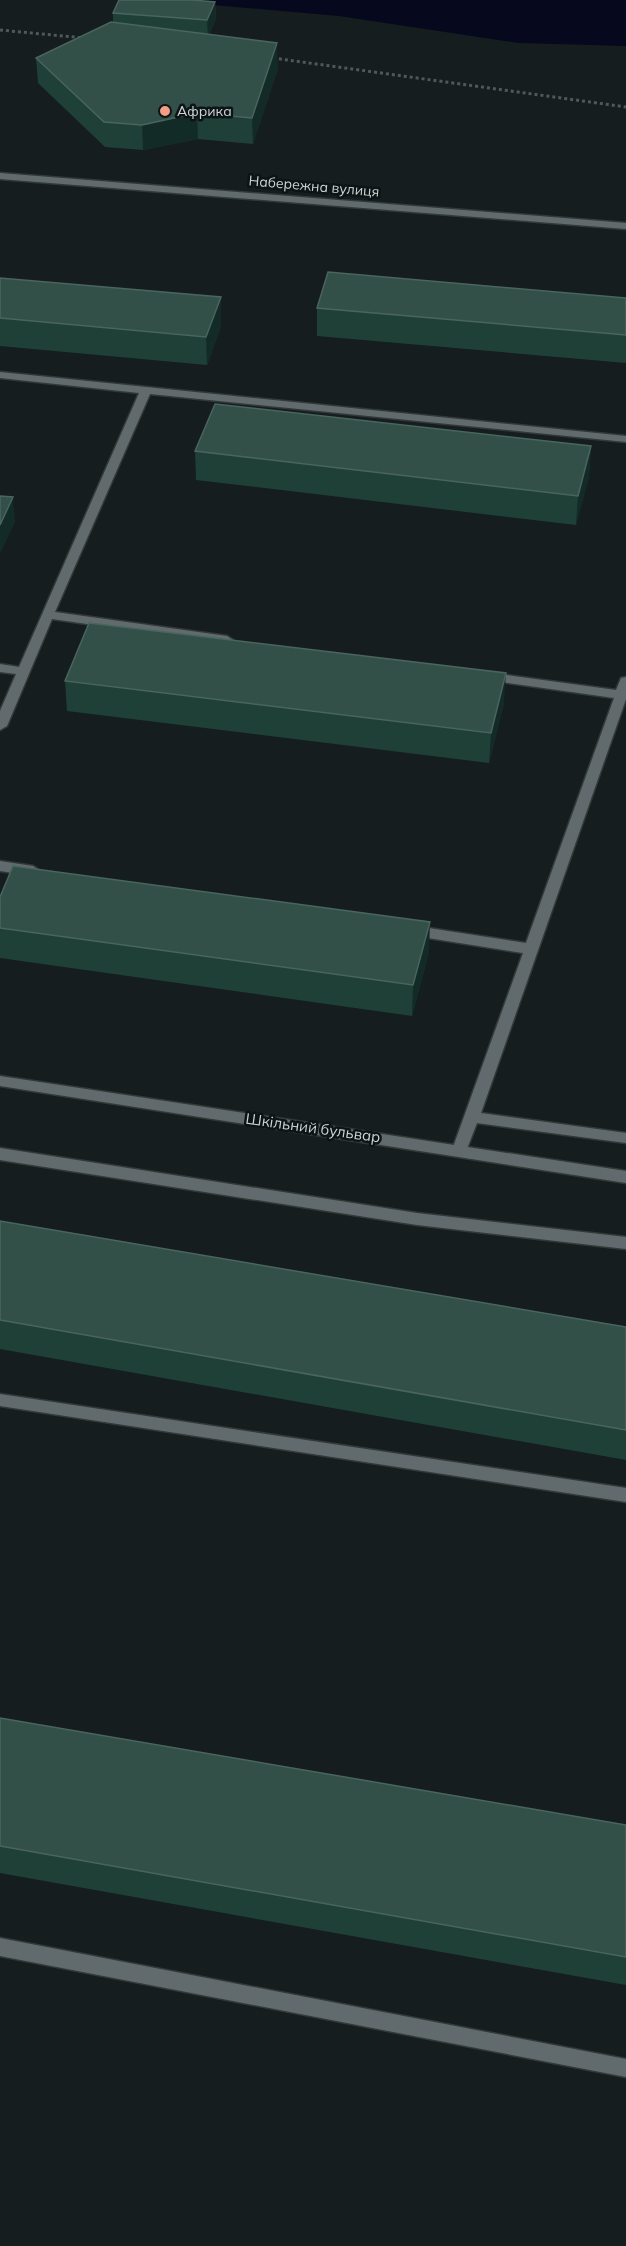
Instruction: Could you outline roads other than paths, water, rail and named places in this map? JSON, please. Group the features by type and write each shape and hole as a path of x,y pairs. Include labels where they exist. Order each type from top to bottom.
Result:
{"street":[{"name":"Набережна вулиця","path":"0,176 626,226"},
{"path":"0,375 626,438"},
{"path":"0,726 145,391"},
{"path":"48,615 235,641"},
{"path":"0,669 24,671"},
{"path":"469,674 621,695"},
{"path":"460,1150 626,681"},
{"path":"0,866 47,873"},
{"path":"389,927 531,949"},
{"name":"Шкільний бульвар","path":"0,1081 626,1177"},
{"path":"472,1117 626,1138"},
{"path":"0,1154 417,1219 626,1243"},
{"path":"0,1400 626,1496"},
{"path":"0,1947 626,2068"}],"water":[{"path":"155,0 626,0 626,46 519,43 339,16"}],"place":[{"name":"Африка","path":"165,111"}]}
